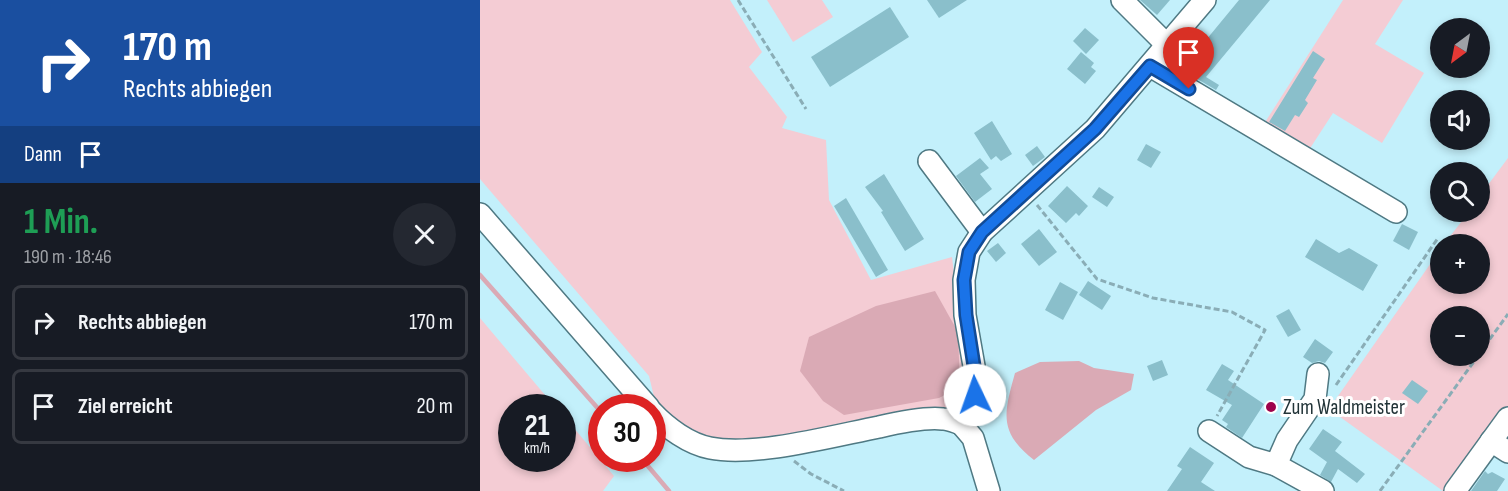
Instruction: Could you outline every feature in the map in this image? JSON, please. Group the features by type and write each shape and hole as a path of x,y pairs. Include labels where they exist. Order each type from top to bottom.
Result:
{"street":[{"path":"1122,0 1167,45"},
{"path":"961,424 975,395 964,280 969,252 982,232 1095,129 1205,0"},
{"path":"1150,66 1396,212"},
{"path":"929,161 982,232"},
{"path":"480,214 637,394"},
{"path":"1276,465 1287,440 1315,399 1318,374"},
{"path":"666,424 692,442 710,448 740,450 785,445 903,422 943,418 961,424 973,438 989,491"},
{"path":"1455,491 1499,447 1508,418"},
{"path":"1209,431 1249,457 1276,465 1323,491"}],"path":[{"path":"738,0 806,109"},
{"path":"1027,192 1096,279 1153,298 1232,312 1265,330 1259,344 1228,393 1209,431"},
{"path":"1315,399 1332,390 1430,249"},
{"path":"1490,339 1508,314"},
{"path":"1380,491 1470,366"},
{"path":"785,445 794,462 810,474 844,491"}],"shaded area":[{"path":"480,0 730,0 762,52 749,67 787,117 782,128 826,140 829,200 871,280 952,257 968,389 962,400 950,411 723,443 692,434 666,413 666,394 653,394 649,376 480,179"},
{"path":"767,0 822,0 833,17 793,42"},
{"path":"1343,0 1403,0 1375,44 1424,73 1382,143 1333,113 1307,153 1262,127"},
{"path":"1508,158 1508,406 1448,491 1443,491 1329,409 1430,264 1430,294 1490,294 1490,234 1452,234 1461,222 1490,222 1490,182"},
{"path":"935,291 958,332 960,387 939,398 844,415 823,401 800,371 809,337 876,306"},
{"path":"480,318 544,394 498,394 498,472 576,472 576,431 588,445 588,472 611,472 614,476 603,491 480,491"},
{"path":"1079,361 1094,368 1134,374 1131,390 1096,410 1034,460 1022,450 1009,431 1008,400 1015,373 1040,362"}],"building":[{"path":"927,0 967,0 939,18"},
{"path":"1140,0 1170,0 1157,15"},
{"path":"1239,0 1270,0 1206,77 1219,85 1216,90 1187,73 1200,54 1197,51"},
{"path":"890,7 909,37 830,87 811,57"},
{"path":"1085,28 1099,40 1086,54 1073,41"},
{"path":"1313,51 1325,59 1313,78 1317,80 1305,100 1308,103 1299,117 1295,115 1285,131 1269,122"},
{"path":"1081,52 1094,63 1091,67 1096,71 1085,84 1067,69"},
{"path":"992,121 1012,154 1001,161 996,156 991,160 974,133"},
{"path":"1146,144 1161,152 1151,168 1137,160"},
{"path":"1037,146 1045,157 1033,166 1025,155"},
{"path":"980,158 989,168 980,174 992,189 975,202 956,176"},
{"path":"884,174 924,239 905,251 881,212 883,211 865,187"},
{"path":"1067,186 1088,206 1079,216 1076,213 1066,223 1048,206"},
{"path":"1099,187 1114,197 1107,207 1092,197"},
{"path":"846,198 888,270 876,277 834,206"},
{"path":"1402,224 1418,232 1409,250 1393,241"},
{"path":"1039,229 1057,252 1039,266 1021,244"},
{"path":"1316,239 1339,253 1349,248 1378,265 1363,291 1305,257"},
{"path":"998,243 1006,253 996,262 987,251"},
{"path":"1088,281 1111,296 1102,310 1079,295"},
{"path":"1060,282 1078,292 1063,320 1045,310"},
{"path":"1289,309 1301,330 1288,337 1276,316"},
{"path":"1315,339 1333,352 1325,363 1319,361 1312,363 1303,357"},
{"path":"1162,360 1168,375 1153,381 1147,366"},
{"path":"1222,364 1234,371 1228,380 1264,404 1242,438 1226,427 1228,424 1222,420 1232,405 1206,390"},
{"path":"1412,380 1428,391 1418,404 1402,393"},
{"path":"1323,429 1342,442 1335,451 1365,474 1357,483 1338,469 1331,482 1320,475 1327,462 1309,449"},
{"path":"1190,447 1214,463 1201,482 1215,491 1167,491 1182,469 1177,466"},
{"path":"1485,471 1505,479 1497,491 1471,491"}],"waterway":[{"path":"480,275 588,397"},
{"path":"653,472 669,491"}],"place":[{"name":"Zum Waldmeister","path":"1271,407"}],"route":[{"path":"975,395 964,280 969,252 982,232 1095,129 1150,66 1189,89"}]}
